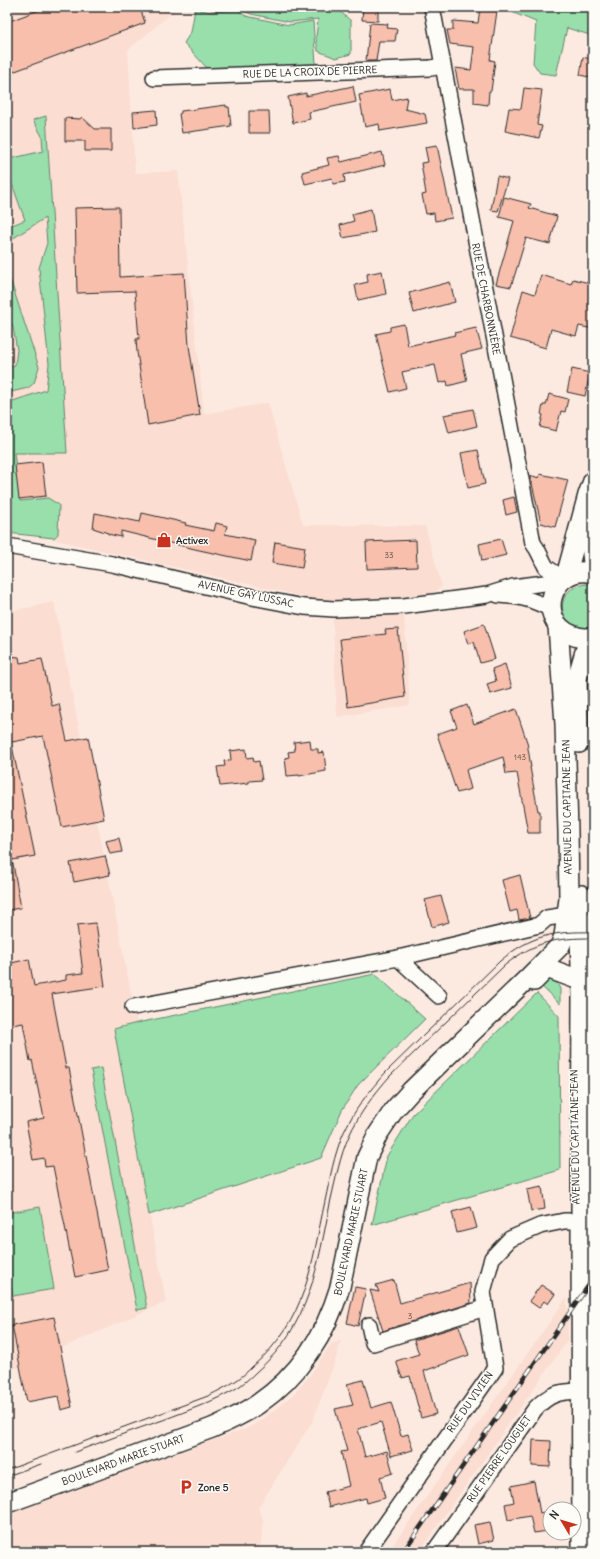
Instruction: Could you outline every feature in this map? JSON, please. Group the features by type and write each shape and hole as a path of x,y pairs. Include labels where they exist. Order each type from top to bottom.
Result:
{"main road":[{"name":"AVENUE DU CAPITAINE JEAN","path":"575,1552 582,995 569,899 565,724 555,618 551,599 554,589 563,579 593,481"},
{"path":"593,516 590,534 593,563"},
{"path":"563,579 581,572 593,573"},
{"path":"555,618 567,633 578,638 591,637"},
{"name":"AVENUE DU CAPITAINE JEAN","path":"578,1222 574,1144 573,928 582,899 577,679 591,637"},
{"path":"7,1510 234,1427 262,1410 290,1386 306,1368 337,1320 348,1287 363,1210 374,1164 382,1142 401,1113 420,1093 548,968 573,928"},
{"name":"BOULEVARD MARIE STUART","path":"7,1502 212,1428 258,1405 286,1382 304,1360 324,1327 335,1304 340,1287 367,1157 378,1134 394,1110 411,1091 560,946 573,928"},
{"path":"548,968 574,978"},
{"name":"AVENUE DU CAPITAINE JEAN","path":"578,1391 582,1552"}],"street":[{"name":"RUE DE CHARBONNIÈRE","path":"432,7 533,543 538,549 546,567 563,579"},
{"name":"RUE DE LA CROIX DE PIERRE","path":"154,78 178,70 431,68 442,66"},
{"name":"AVENUE GAY LUSSAC","path":"7,546 112,564 252,597 304,607 334,609 404,606 487,595 513,587 563,579"},
{"name":"AVENUE GAY LUSSAC","path":"487,595 513,596 532,600 555,618"},
{"path":"133,1007 398,958 539,925 547,918 573,928"},
{"path":"398,958 440,996"},
{"name":"RUE DU VIVIEN","path":"366,1552 494,1368 483,1292 492,1258 510,1239 540,1226 564,1221 578,1222"},
{"path":"369,1326 373,1343 485,1308"},
{"name":"RUE PIERRE LOUGUET","path":"434,1552 535,1409 549,1396 565,1391 578,1391"}],"shaded area":[{"path":"7,7 174,7 175,10 128,50 135,173 178,171 204,414 268,403 303,525 425,526 442,586 404,616 410,705 337,717 332,603 26,533 7,532"},
{"path":"54,602 137,1023 115,1029 166,1302 7,1372 7,612"},
{"path":"567,1297 568,1340 419,1552 388,1552"},
{"path":"341,1341 313,1420 258,1508 263,1519 260,1552 7,1552 7,1515 250,1427 266,1417 296,1392 311,1374 331,1344"}],"green space":[{"path":"206,7 335,7 351,21 351,54 336,58 318,51 316,38 318,19 290,22 251,14 236,8 212,10"},
{"path":"499,7 593,7 593,36 567,28 556,75 540,73 533,63 536,22"},
{"path":"195,9 211,12 237,10 246,16 289,25 313,21 316,64 210,69 206,67 184,43 191,32"},
{"path":"46,116 67,453 14,453 20,501 48,498 59,505 58,534 54,538 7,533 7,403 46,390 49,364 39,268 47,243 45,218 7,242 7,227 25,220 7,170 7,163 9,159 43,151 42,136 33,120"},
{"path":"7,270 39,367 34,383 28,388 11,392 7,386 7,368 15,365 17,350 13,327 7,312"},
{"path":"586,584 593,585 593,627 581,628 572,625 566,618 563,610 563,602 567,594 574,587"},
{"path":"375,974 425,1019 358,1085 342,1110 321,1158 149,1215 114,1029"},
{"path":"550,980 557,983 560,989 560,1004 541,986"},
{"path":"537,993 559,1016 560,1170 372,1225 387,1156 413,1114"},
{"path":"101,1068 147,1308 137,1310 91,1070"},
{"path":"40,1207 54,1289 13,1296 7,1262 7,1213"}],"building":[{"path":"47,7 140,7 145,23 7,74 7,22"},
{"path":"363,7 378,7 378,21 362,20"},
{"path":"480,8 497,11 490,60 495,61 491,91 489,91 488,105 474,103 474,89 459,89 455,68 471,70 474,47 450,44 447,30 453,30 453,21 478,23"},
{"path":"370,23 388,24 387,28 397,29 395,41 379,41 376,61 366,61"},
{"path":"583,57 593,60 593,78 580,75"},
{"path":"353,86 356,102 309,112 310,119 293,123 288,97 306,93 306,96"},
{"path":"524,88 542,90 537,125 542,126 539,138 505,131 509,108 521,109"},
{"path":"390,89 392,100 407,97 405,109 425,114 427,123 380,131 379,124 365,127 359,95"},
{"path":"226,105 226,107 229,107 231,126 182,133 179,114 181,111"},
{"path":"156,110 157,125 134,128 133,112"},
{"path":"249,111 269,111 270,133 249,133"},
{"path":"82,117 95,129 111,129 111,151 85,151 85,141 65,141 65,118 80,119"},
{"path":"437,145 452,218 435,221 434,213 426,214 422,195 426,194 421,163 428,162 425,147"},
{"path":"382,152 385,165 344,175 345,182 333,184 332,178 305,184 302,172 329,165 327,158 339,156 341,162"},
{"path":"497,176 508,179 498,211 491,210"},
{"path":"504,197 531,204 529,208 557,216 550,244 526,238 511,287 496,284 514,221 499,217"},
{"path":"119,207 120,277 184,273 189,346 200,415 148,425 137,352 136,339 139,339 135,291 77,293 75,208"},
{"path":"371,209 375,232 343,238 340,225 354,221 352,214"},
{"path":"382,271 386,294 358,300 355,285 368,282 367,274"},
{"path":"541,275 571,284 573,279 593,284 593,329 579,326 576,336 551,329 546,348 510,338 523,290 535,294"},
{"path":"450,282 455,302 414,313 409,293"},
{"path":"404,324 408,346 455,335 454,333 476,328 482,349 461,354 467,381 448,386 447,381 439,383 435,365 402,372 406,388 390,392 376,334 390,331 390,327"},
{"path":"572,369 590,373 585,396 567,392"},
{"path":"549,394 568,399 565,412 561,411 556,431 540,427 543,415 541,414 543,405 546,405"},
{"path":"473,409 477,426 449,433 444,415"},
{"path":"478,450 485,484 468,488 461,453"},
{"path":"42,462 46,496 19,499 15,465"},
{"path":"540,474 568,480 555,527 541,523 530,475 539,478"},
{"path":"514,497 517,512 506,515 503,500"},
{"path":"95,513 140,522 142,513 186,523 185,525 214,531 216,523 227,526 225,534 255,540 251,561 121,531 121,537 108,534 93,528"},
{"path":"501,539 506,555 482,561 479,544"},
{"path":"416,540 417,567 367,569 366,542"},
{"path":"275,542 305,547 302,568 272,563"},
{"path":"484,624 495,659 480,663 474,642 468,644 464,631"},
{"path":"398,629 405,697 348,707 340,639 386,634 385,630"},
{"path":"7,656 19,657 20,663 42,659 52,706 59,704 67,741 88,737 104,819 62,827 43,736 7,743"},
{"path":"505,664 512,688 490,694 487,684 496,681 492,669"},
{"path":"467,705 474,724 516,709 527,742 538,811 540,811 540,833 528,833 517,773 506,774 503,757 466,770 471,789 457,793 437,734 457,727 451,711"},
{"path":"310,740 311,749 318,749 318,753 324,752 326,771 299,776 287,776 285,758 289,757 288,752 295,751 294,742"},
{"path":"7,746 12,746 35,856 7,861"},
{"path":"246,749 247,758 253,757 254,762 259,761 262,780 220,786 217,767 225,766 224,761 231,760 230,751"},
{"path":"119,838 122,852 110,854 106,841"},
{"path":"105,856 110,875 74,882 70,863"},
{"path":"13,864 21,908 7,910 7,865"},
{"path":"520,875 530,918 519,920 517,910 510,912 502,880"},
{"path":"441,896 449,922 432,927 425,900"},
{"path":"96,923 105,986 52,994 66,1068 69,1068 108,1270 75,1277 53,1166 45,1167 44,1158 33,1160 26,1122 44,1118 32,1060 30,1061 23,1023 7,1026 7,964 29,959 34,986 66,980 66,975 83,973 77,925"},
{"path":"542,1186 545,1209 531,1211 527,1189"},
{"path":"471,1207 477,1228 457,1233 452,1212"},
{"path":"394,1280 400,1303 470,1283 471,1303 383,1331 370,1290 379,1292 376,1285"},
{"path":"541,1285 555,1294 548,1304 544,1301 539,1308 529,1301"},
{"path":"355,1287 366,1289 358,1326 347,1323"},
{"path":"54,1317 72,1407 61,1410 58,1396 27,1402 12,1325"},
{"path":"459,1326 469,1355 424,1371 436,1414 421,1418 410,1376 402,1378 396,1361 419,1354 414,1340"},
{"path":"363,1380 371,1408 391,1402 401,1436 408,1434 413,1450 391,1456 381,1422 358,1429 365,1457 387,1451 393,1473 380,1477 385,1498 367,1503 366,1498 329,1507 325,1492 349,1486 341,1452 347,1451 335,1409 353,1405 347,1384"},
{"path":"533,1440 551,1441 550,1467 532,1466"},
{"path":"534,1481 540,1513 542,1512 542,1532 534,1533 530,1516 508,1520 505,1504 514,1502 511,1486"},
{"path":"490,1522 494,1540 478,1544 474,1525"}],"tram line":[{"path":"7,1470 208,1396 230,1384 245,1373 271,1348 285,1330 296,1310 310,1269 337,1150 347,1125 368,1094 386,1072 511,952 522,945 544,936 567,932 593,932"},
{"path":"75,1452 202,1405 240,1386 252,1376 274,1354 289,1335 300,1314 316,1271 338,1167 343,1151 353,1128 373,1097 390,1076 505,965 516,957 546,942 593,938"},
{"path":"7,1476 41,1464"}],"railway":[{"path":"403,1552 593,1279"}],"place":[{"name":"Activex","path":"164,540"},
{"name":"Zone 5","path":"186,1487"}]}
